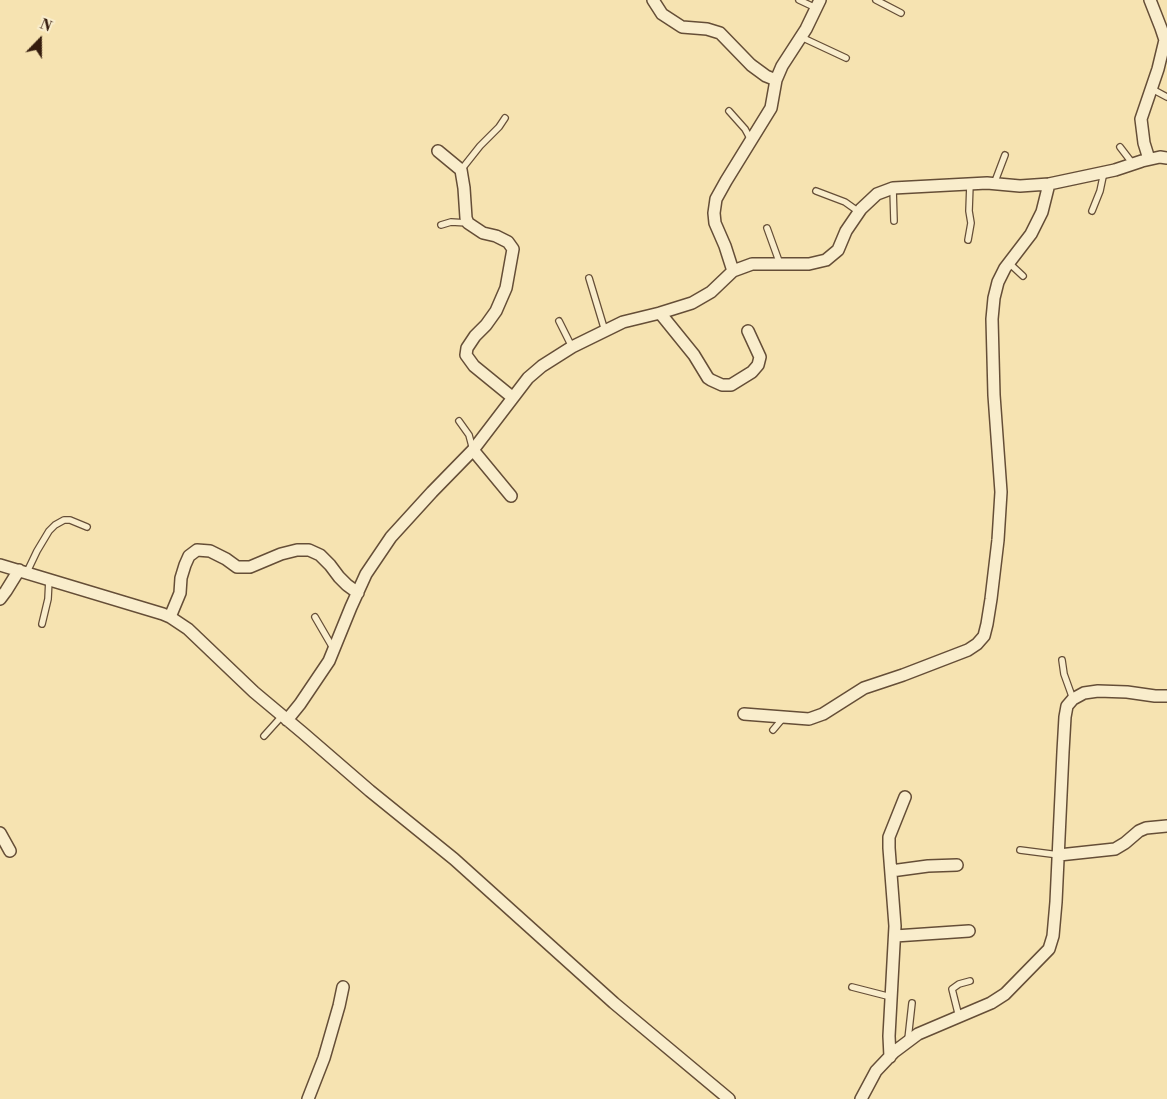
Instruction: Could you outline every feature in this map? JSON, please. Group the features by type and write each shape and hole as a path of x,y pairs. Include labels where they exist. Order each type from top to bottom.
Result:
{"street":[{"path":"653,0 662,14 682,27 707,29 720,33 751,65 766,76 776,80"},
{"path":"1149,159 1144,143 1141,119 1166,40 1150,0"},
{"path":"734,271 715,223 716,199 771,108 776,80 782,66 801,37 818,4"},
{"path":"438,151 461,170 468,223 483,233 496,236 508,242 513,249 506,288 496,311 475,336 467,348 466,356 474,366 512,397"},
{"path":"285,718 300,704 329,661 366,574 392,537 473,450 512,397 528,378 542,366 572,347 624,322 692,303 711,292 734,271 752,264 809,264 826,260 838,250 846,231 859,212 878,194 893,188 970,184 1020,186 1049,184 1104,172 1149,159 1167,158"},
{"path":"744,714 809,719 823,714 864,688 968,650 984,636 988,624 998,540 1001,492 994,387 992,319 994,298 998,282 1005,268 1031,234 1042,212 1049,184"},
{"path":"660,313 694,355 708,378 722,385 731,385 752,372 758,365 760,357 748,331"},
{"path":"473,450 510,496"},
{"path":"167,616 180,593 180,578 189,556 197,550 210,551 226,558 237,567 250,567 280,554 297,550 309,550 320,555 347,585 358,593"},
{"path":"0,565 167,616 188,629 254,692 370,791 454,859 614,1003 729,1099"},
{"path":"0,599 23,571"},
{"path":"861,1099 876,1071 894,1052 918,1034 991,1003 1005,994 1049,949 1053,936 1059,855 1064,717 1067,706 1073,699 1084,693 1098,691 1167,696"},
{"path":"890,1057 889,1036 895,926 889,837 905,798"},
{"path":"1059,855 1116,849 1139,831 1146,828 1167,826"},
{"path":"0,834 10,851"},
{"path":"891,871 928,866 957,865"},
{"path":"895,936 969,931"},
{"path":"308,1099 324,1058 343,987"}],"lane":[{"path":"799,0 818,4"},
{"path":"876,0 901,13"},
{"path":"801,37 846,58"},
{"path":"1152,89 1167,97"},
{"path":"728,110 752,140"},
{"path":"461,170 505,118"},
{"path":"1120,147 1133,164"},
{"path":"994,184 1005,155"},
{"path":"1092,211 1104,172"},
{"path":"968,240 971,223 969,211 970,184"},
{"path":"893,188 894,221"},
{"path":"816,191 845,202 859,212"},
{"path":"441,225 451,222 468,223"},
{"path":"767,228 780,264"},
{"path":"1009,263 1023,276"},
{"path":"588,278 605,331"},
{"path":"558,321 572,347"},
{"path":"459,421 469,435 473,450"},
{"path":"23,571 54,525 64,520 70,520 87,528"},
{"path":"42,624 48,599 49,579"},
{"path":"315,617 334,650"},
{"path":"1062,660 1064,674 1073,699"},
{"path":"773,730 784,717"},
{"path":"264,736 285,718"},
{"path":"1020,850 1059,855"},
{"path":"959,1017 952,988 970,981"},
{"path":"852,987 891,997"},
{"path":"908,1042 912,1003"}]}
